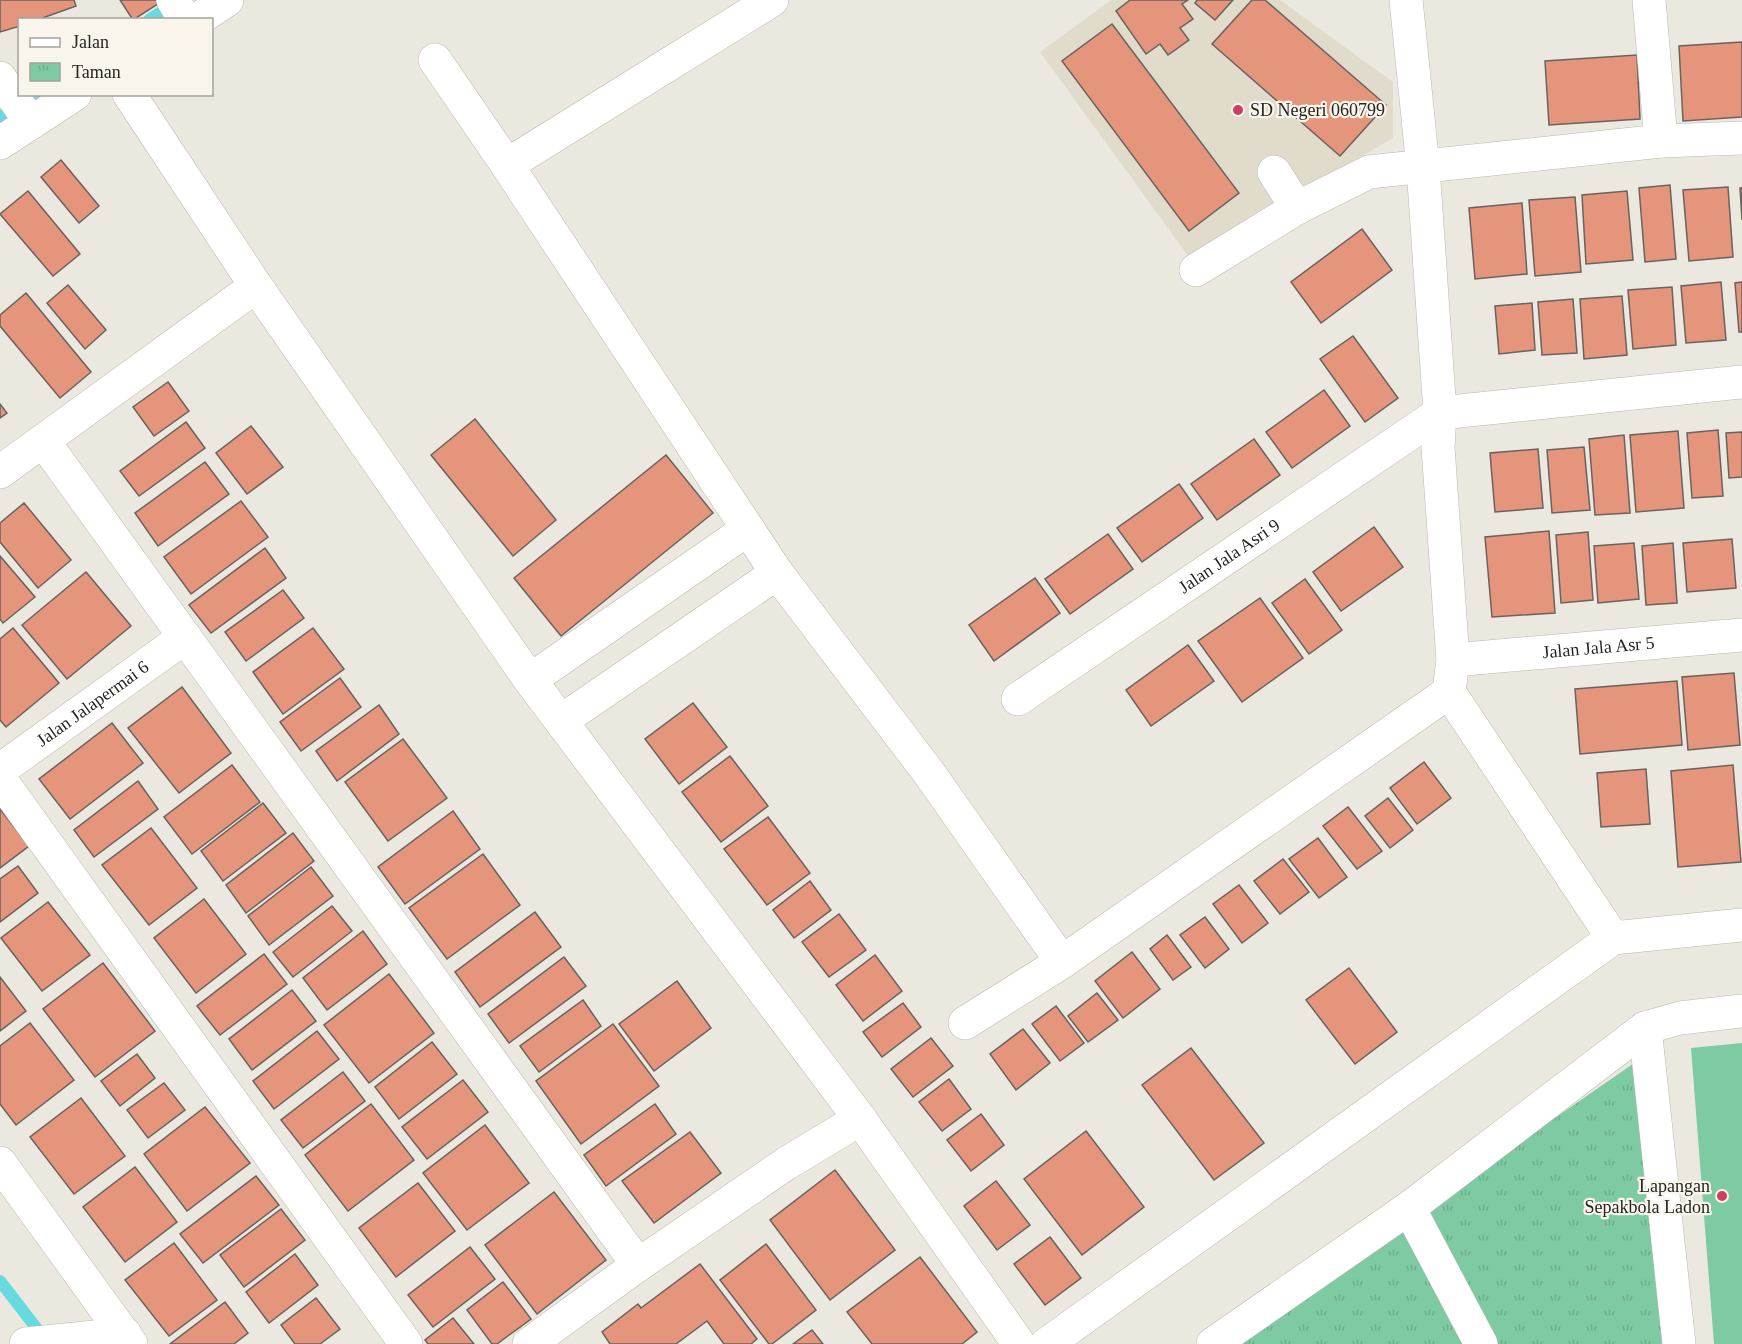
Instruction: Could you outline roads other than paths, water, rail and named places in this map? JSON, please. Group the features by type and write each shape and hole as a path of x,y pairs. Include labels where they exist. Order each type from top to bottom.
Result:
{"street":[{"path":"185,14 227,0"},
{"path":"507,165 772,0"},
{"path":"1406,0 1423,167 1440,413 1438,447 1453,660 1449,692 1613,938"},
{"path":"1649,0 1661,141"},
{"path":"435,60 777,573 929,773 1062,962"},
{"path":"4,84 29,121"},
{"path":"0,143 29,121 72,96"},
{"path":"130,96 256,286 530,680 860,1119 1018,1344"},
{"path":"1196,270 1297,208 1369,172 1661,141 1742,138"},
{"path":"1274,172 1297,208"},
{"path":"0,472 256,286"},
{"path":"1440,413 1742,382"},
{"name":"Jalan Jala Asri 9","path":"1018,699 1440,413"},
{"path":"44,442 638,1265"},
{"path":"530,680 748,529"},
{"path":"561,721 777,573"},
{"name":"Jalan Jala Asr 5","path":"1453,660 1742,635"},
{"name":"Jalan Jalapermai 6","path":"0,770 185,637"},
{"path":"965,1023 1062,962 1449,692"},
{"path":"0,778 406,1344"},
{"path":"1047,1344 1613,938 1742,925"},
{"path":"1213,1344 1409,1208 1645,1028 1680,1018 1742,1011"},
{"path":"1645,1028 1679,1344"},
{"path":"529,1344 638,1265 787,1163 860,1119"},
{"path":"0,1163 128,1339"},
{"path":"1409,1208 1481,1344"},
{"path":"27,1344 64,1340 128,1339"}],"waterway":[{"path":"152,18 173,4"},
{"path":"0,117 32,96"},
{"path":"0,1281 44,1338"}],"place":[{"name":"SD Negeri 060799","path":"1238,110"},
{"name":"Lapangan Sepakbola Ladon","path":"1722,1196"}]}
